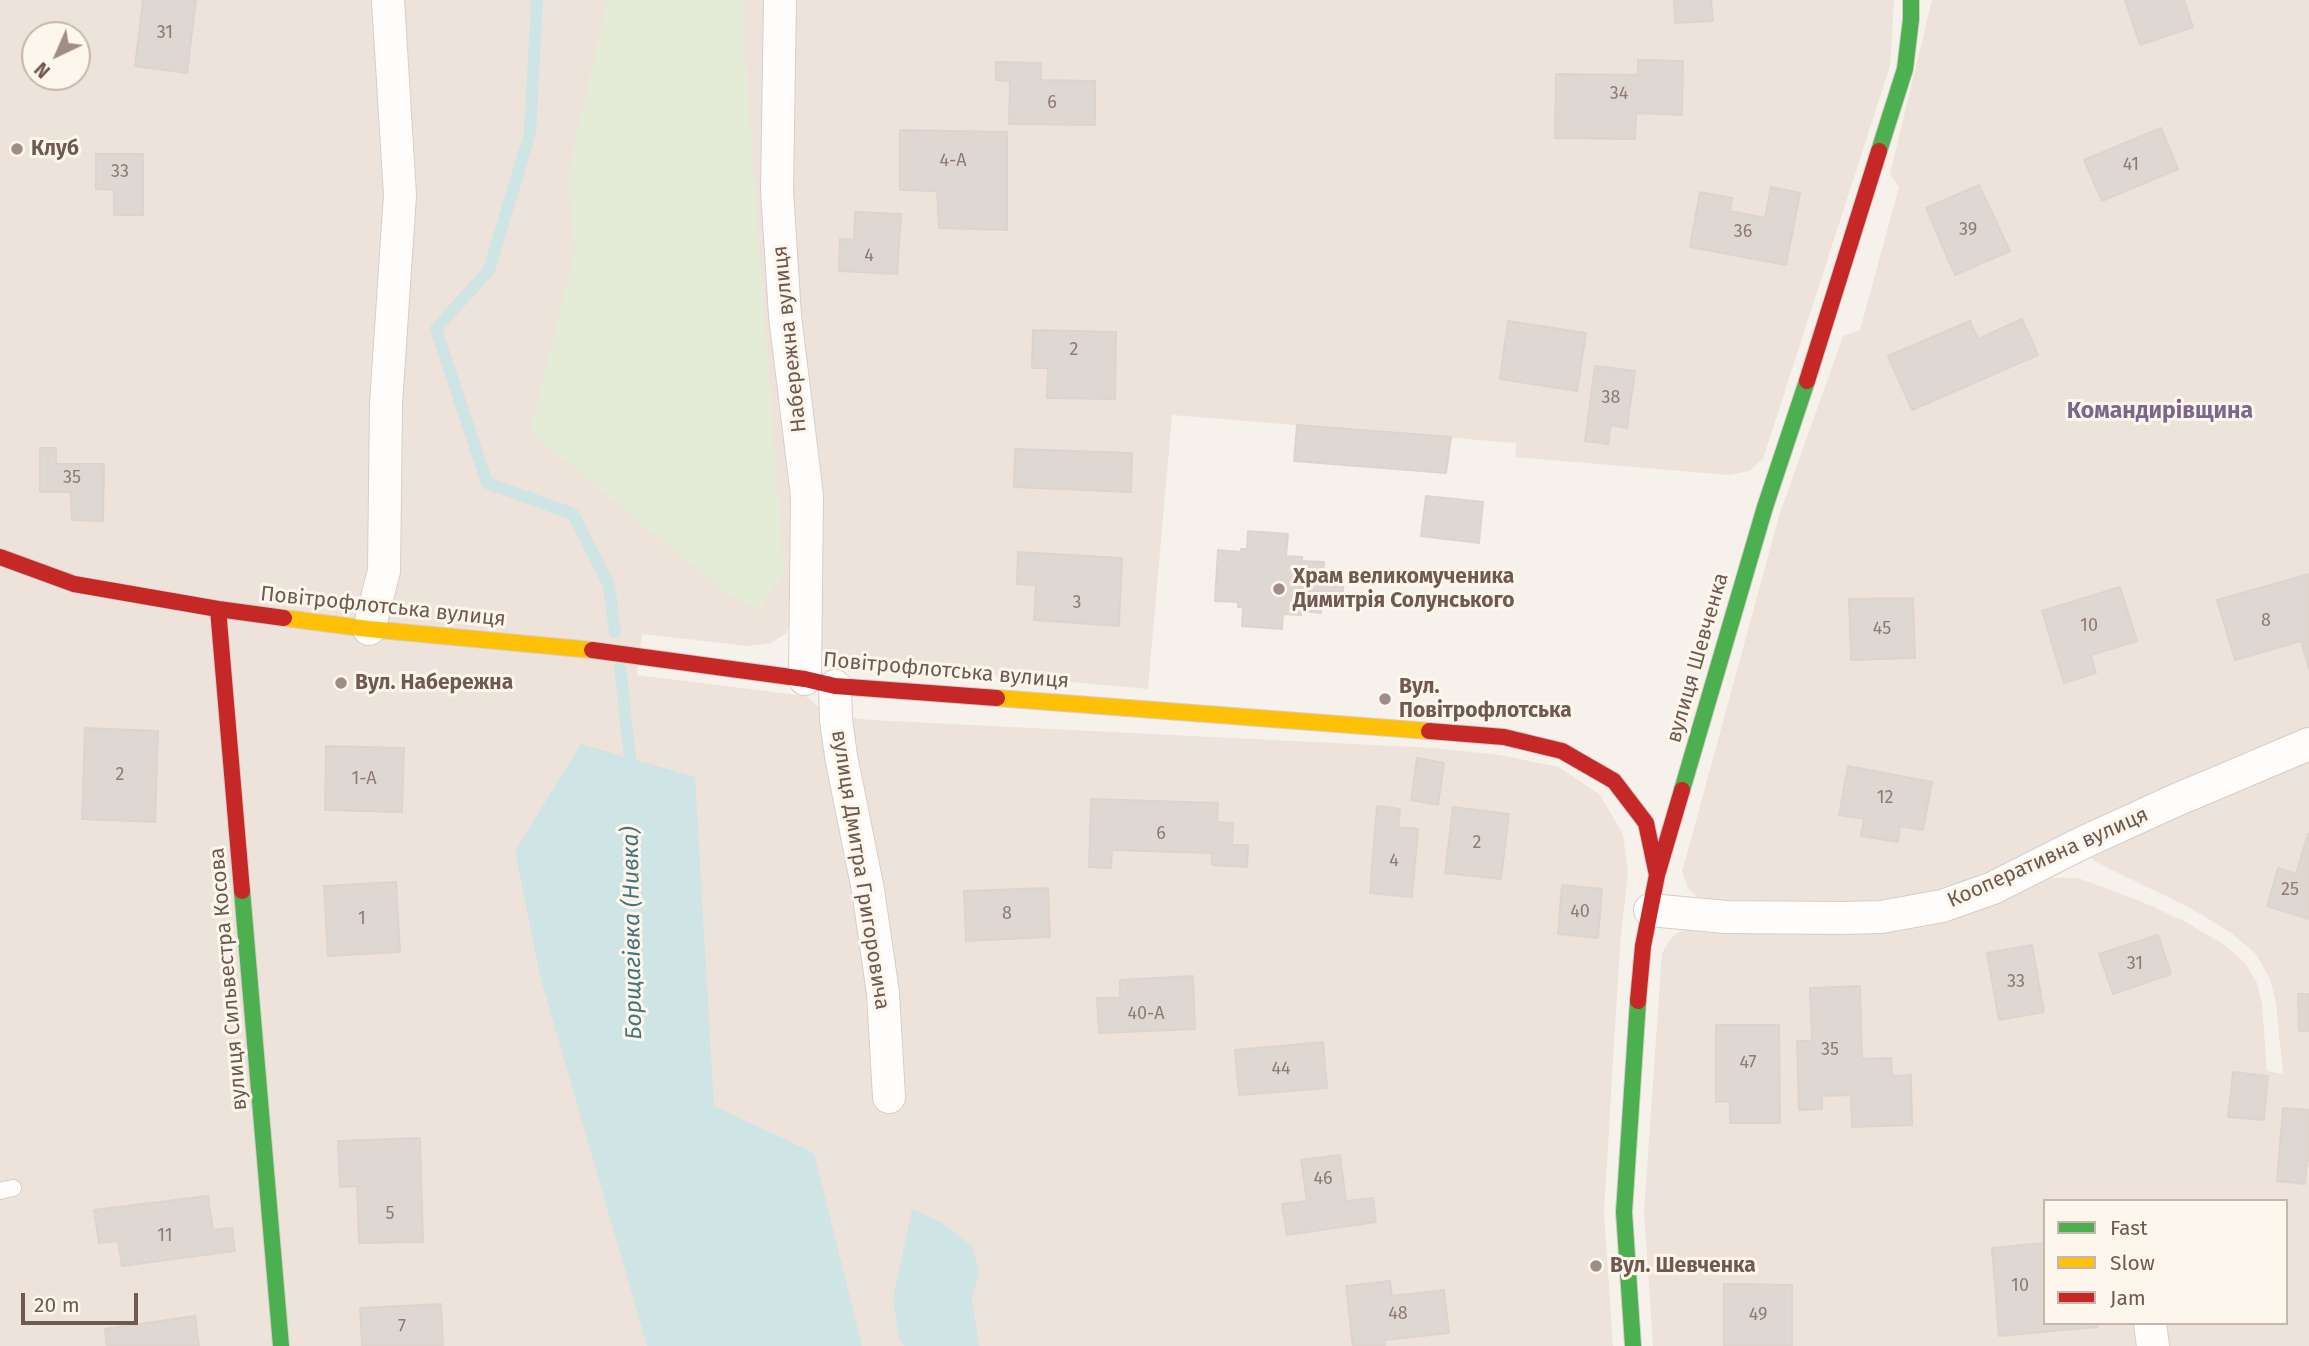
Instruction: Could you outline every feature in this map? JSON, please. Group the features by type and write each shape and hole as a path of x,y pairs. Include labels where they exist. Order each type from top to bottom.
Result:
{"street":[{"path":"369,629 384,571 386,404 400,195 388,0"},
{"name":"Набережна вулиця","path":"780,0 777,191 785,316 807,496 820,682"},
{"name":"вулиця Шевченка","path":"1633,1346 1624,1212 1634,1042 1643,946 1657,875 1765,507 1825,327 1905,69 1911,0"},
{"name":"Повітрофлотська вулиця","path":"0,557 74,584 219,609 369,629 622,653 820,682 1434,731 1516,740 1562,751 1614,781 1646,823 1657,875"},
{"name":"вулиця Сильвестра Косова","path":"219,609 281,1346"},
{"name":"вулиця Дмитра Григоровича","path":"820,682 836,719 868,890 883,993 889,1097"},
{"name":"Кооперативна вулиця","path":"1650,909 1726,917 1844,918 1881,916 1942,906 1993,888 2174,801 2309,744"},
{"path":"2150,1325 2153,1346"}],"shaded area":[{"path":"0,0 773,0 797,495 794,617 786,633 771,643 748,646 642,634 637,675 806,696 819,707 824,721 847,717 1434,748 1500,755 1559,767 1600,795 1623,834 1628,872 1620,945 1604,1212 1613,1346 0,1346"},
{"path":"788,0 1894,0 1890,66 1763,459 1749,471 1729,475 1515,457 1516,443 1172,415 1148,689 838,661 827,657 820,649 796,316"},
{"path":"1932,0 2309,0 2309,736 1919,904 1703,903 1688,888 1682,872 1779,516 1843,336 1860,330 1899,187 1890,174"},
{"path":"2309,753 2309,1346 1653,1346 1644,1211 1662,953 1672,937 1684,929 1727,928 1999,901 2048,878 2078,878 2184,921 2223,944 2245,963 2257,983 2262,1004 2267,1071 2283,1074 2276,1003 2270,979 2256,954 2231,933 2192,909 2094,861 2086,851"}],"green space":[{"path":"607,0 743,0 784,574 758,611 720,588 530,432 575,250 567,179"}],"water":[{"path":"581,744 695,777 714,1106 814,1153 862,1346 647,1346 540,976 515,851"},
{"path":"912,1209 941,1222 972,1246 979,1271 972,1299 979,1346 904,1346 899,1338 893,1299"}],"building":[{"path":"143,0 196,0 187,73 135,66"},
{"path":"1674,0 1711,0 1713,21 1675,23"},
{"path":"2125,0 2184,0 2193,27 2140,45"},
{"path":"1638,60 1683,61 1682,115 1636,113 1635,139 1555,138 1556,74 1638,75"},
{"path":"996,62 1041,63 1041,80 1095,81 1095,125 1009,124 1010,81 996,80"},
{"path":"2161,128 2178,169 2102,201 2084,160"},
{"path":"900,130 1007,132 1007,230 939,228 937,191 900,190"},
{"path":"96,154 143,154 143,215 114,215 114,190 96,189"},
{"path":"1979,185 2010,251 1955,275 1926,208"},
{"path":"1771,187 1800,193 1786,265 1690,247 1700,192 1732,198 1730,211 1765,218"},
{"path":"855,212 901,214 897,274 839,271 840,239 854,240"},
{"path":"2022,319 2038,355 1912,410 1888,356 1970,321 1978,339"},
{"path":"1508,321 1586,333 1577,391 1500,379"},
{"path":"1033,330 1116,332 1115,399 1047,398 1048,368 1032,368"},
{"path":"1595,366 1635,371 1627,428 1611,425 1608,444 1585,441"},
{"path":"1297,425 1451,437 1446,473 1294,461"},
{"path":"40,448 56,448 56,464 104,464 103,521 72,520 71,492 40,492"},
{"path":"1015,449 1132,453 1131,492 1014,487"},
{"path":"1426,496 1483,502 1479,543 1421,536"},
{"name":"Храм великомученика Димитрія Солунського","path":"1248,531 1288,534 1286,556 1302,557 1302,561 1324,562 1323,576 1344,577 1342,602 1322,601 1321,613 1301,611 1301,615 1283,614 1282,629 1242,626 1243,607 1238,607 1238,602 1215,601 1218,550 1241,552 1241,549 1247,549"},
{"path":"1018,552 1122,558 1119,626 1034,620 1036,585 1017,584"},
{"path":"2309,574 2309,669 2301,641 2235,660 2217,600"},
{"path":"2120,587 2137,641 2091,655 2096,673 2064,683 2042,611"},
{"path":"1913,598 1915,658 1851,660 1849,599"},
{"path":"85,728 158,731 155,822 82,819"},
{"path":"326,746 404,748 402,812 325,810"},
{"path":"1417,758 1444,763 1438,805 1411,800"},
{"path":"1848,766 1932,782 1923,830 1900,826 1898,842 1861,836 1864,819 1839,815"},
{"path":"1091,799 1218,803 1217,822 1233,823 1232,845 1248,845 1247,867 1212,865 1212,853 1112,850 1111,868 1089,867"},
{"path":"1377,806 1400,809 1398,827 1418,829 1412,897 1370,893"},
{"path":"1453,807 1509,814 1501,879 1445,873"},
{"path":"2308,834 2309,919 2267,906 2278,868 2296,874"},
{"path":"396,882 400,952 328,956 324,886"},
{"path":"1562,885 1602,889 1598,938 1558,934"},
{"path":"1048,888 1050,937 966,941 964,891"},
{"path":"2158,935 2171,974 2113,994 2099,954"},
{"path":"2032,945 2044,1012 1999,1020 1987,953"},
{"path":"1193,976 1195,1029 1099,1033 1097,998 1120,998 1120,980"},
{"path":"1860,986 1862,1059 1891,1058 1892,1076 1911,1075 1912,1125 1852,1127 1851,1095 1822,1096 1822,1109 1799,1110 1797,1041 1812,1041 1810,988"},
{"path":"2298,994 2309,994 2309,1031 2299,1031"},
{"path":"1716,1025 1779,1025 1780,1123 1730,1123 1730,1101 1716,1102"},
{"path":"1323,1042 1327,1088 1239,1095 1235,1050"},
{"path":"2233,1072 2268,1076 2264,1120 2228,1117"},
{"path":"2283,1108 2309,1110 2309,1161 2307,1160 2305,1184 2277,1181"},
{"path":"420,1138 423,1242 359,1243 357,1186 340,1187 338,1141"},
{"path":"1340,1155 1346,1201 1373,1198 1376,1222 1287,1235 1282,1204 1307,1201 1301,1160"},
{"path":"208,1196 213,1230 232,1228 235,1251 122,1266 118,1241 99,1243 94,1210"},
{"path":"2043,1243 2043,1325 2097,1327 1999,1336 1992,1248"},
{"path":"1390,1281 1392,1296 1444,1290 1449,1333 1384,1340 1385,1346 1353,1346 1346,1286"},
{"path":"1724,1284 1792,1285 1792,1346 1724,1346"},
{"path":"441,1304 443,1346 362,1346 360,1308"},
{"path":"195,1316 199,1346 107,1346 105,1329"}],"waterway":[{"name":"Борщагівка (Нивка)","path":"537,0 530,133 489,270 436,329 487,483 573,514 609,585 615,632"},
{"name":"Борщагівка (Нивка)","path":"620,668 632,775"}],"traffic: fast":[{"path":"1879,151 1905,69 1911,0"},
{"path":"1682,790 1765,507 1807,381"},
{"path":"242,891 281,1346"},
{"path":"1633,1346 1624,1212 1638,1001"}],"traffic: slow":[{"path":"284,618 369,629 592,650"},
{"path":"997,698 1429,731"}],"traffic: jam":[{"path":"1807,381 1879,151"},
{"path":"0,557 74,584 284,618"},
{"path":"218,609 242,891"},
{"path":"592,650 805,679 835,686 997,698"},
{"path":"1429,731 1504,737 1562,751 1614,781 1646,823 1657,875"},
{"path":"1638,1001 1643,946 1657,875 1682,790"}],"place":[{"name":"Клуб","path":"17,149"},
{"name":"Храм великомученика Димитрія Солунського","path":"1279,589"},
{"name":"Вул. Набережна","path":"341,683"},
{"name":"Вул. Повітрофлотська","path":"1385,699"},
{"name":"Вул. Шевченка","path":"1596,1266"}],"district":[{"name":"Командирівщина","path":"2160,412"}]}
